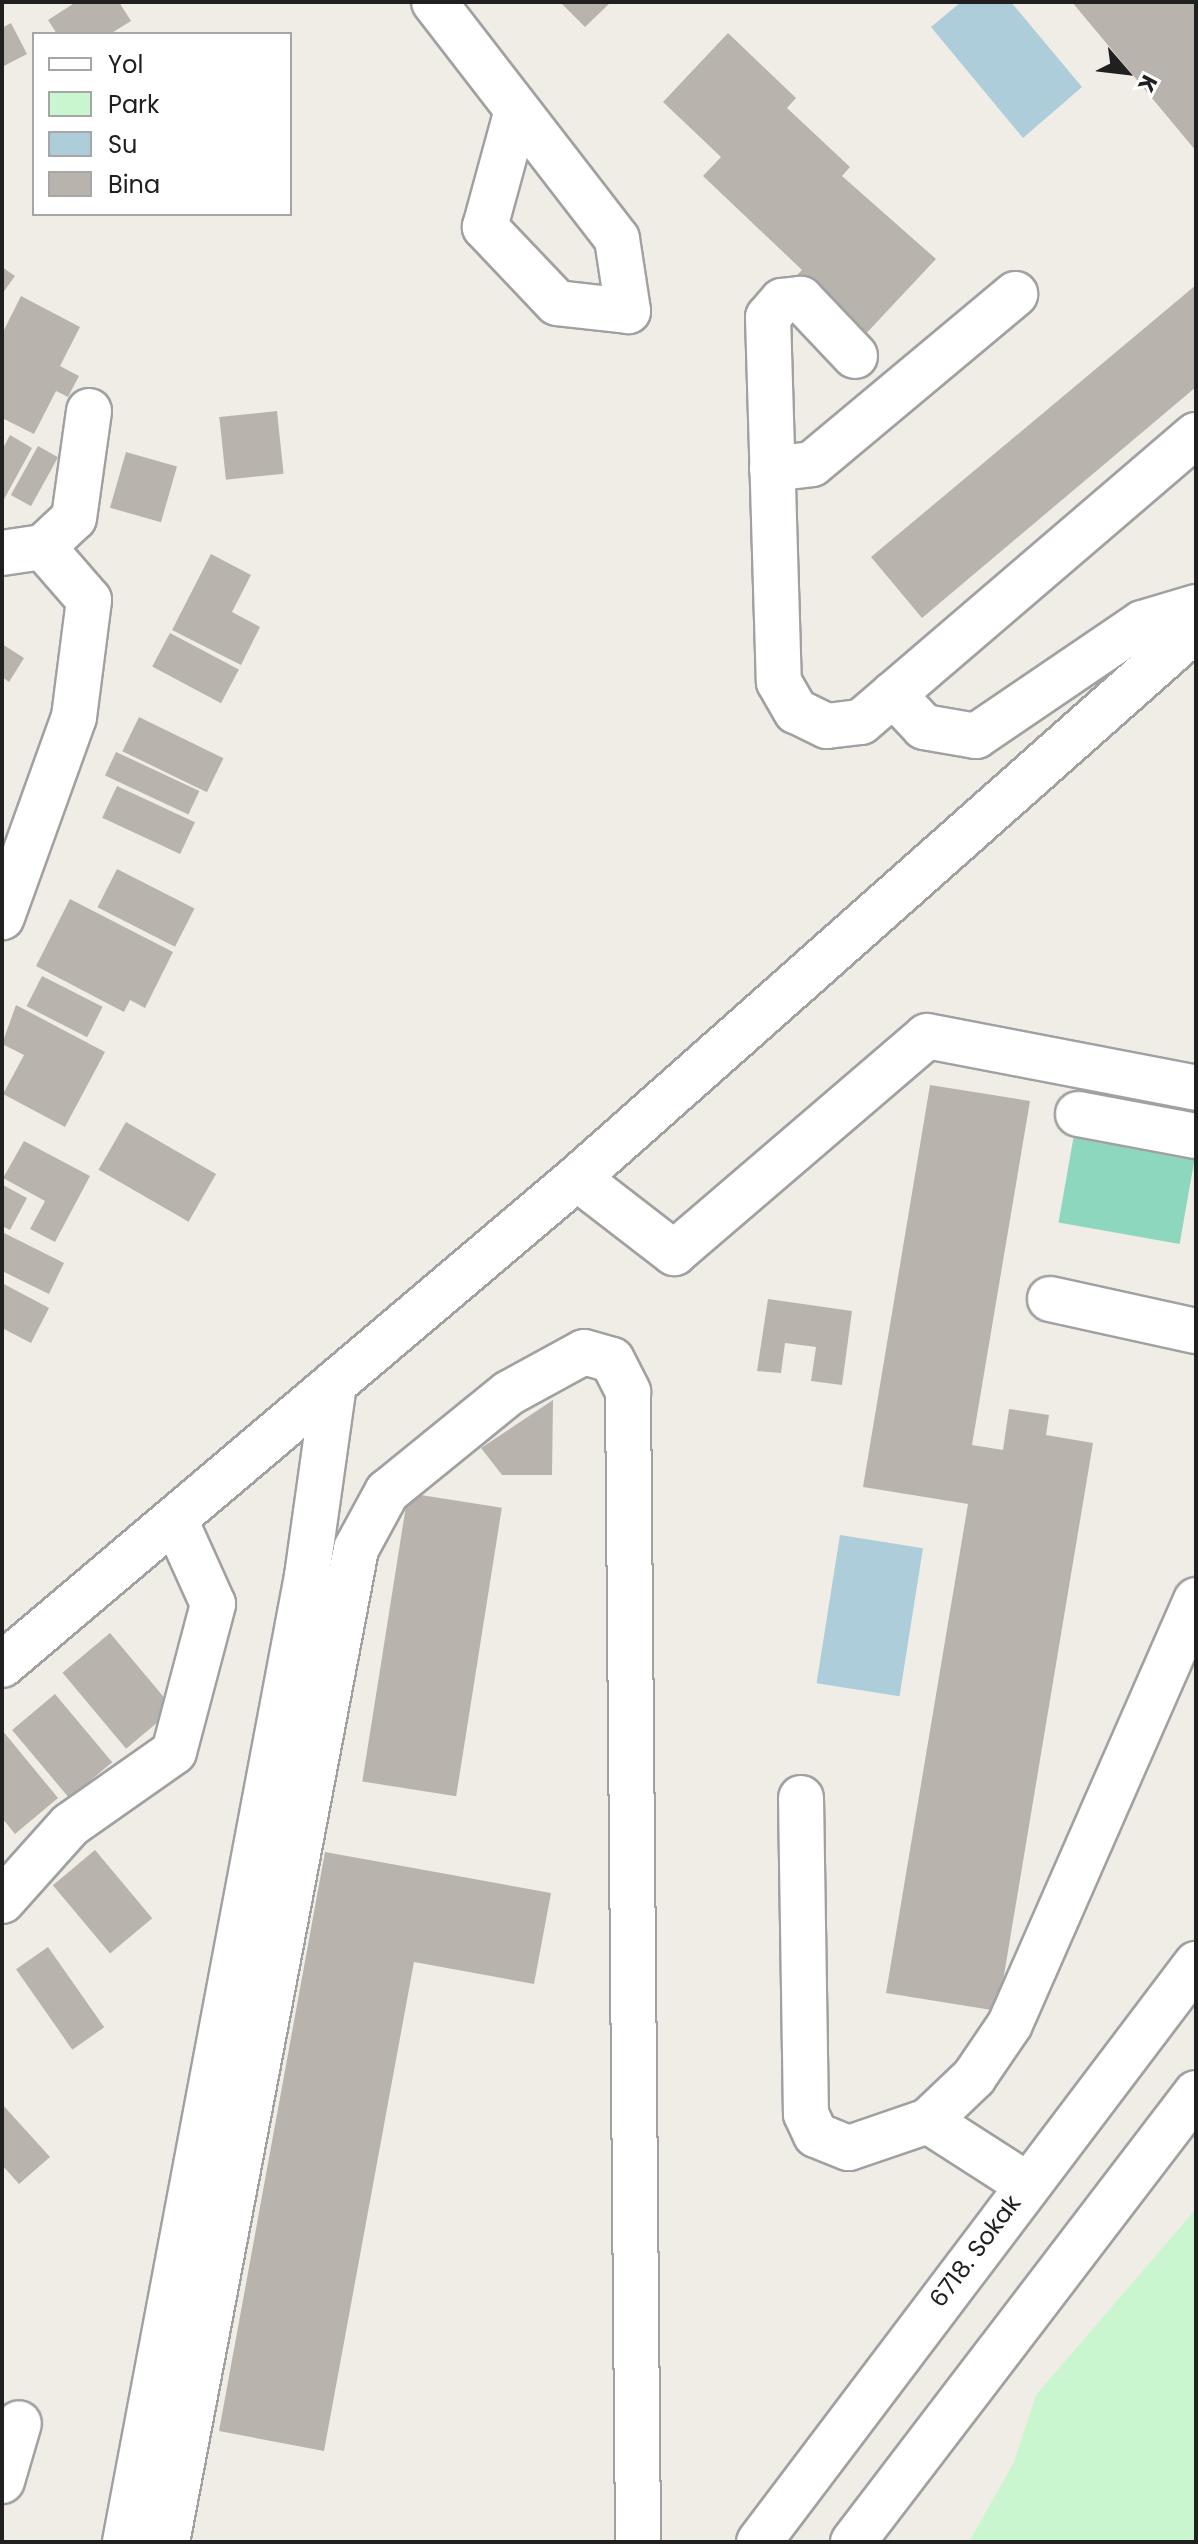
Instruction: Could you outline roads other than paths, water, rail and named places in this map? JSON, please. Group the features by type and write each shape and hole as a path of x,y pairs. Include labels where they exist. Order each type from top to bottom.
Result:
{"street":[{"path":"434,2 516,114"},
{"path":"772,469 812,464 1015,294"},
{"path":"855,356 801,299 773,308 767,328 779,682 786,698 811,721 845,726 893,694 1196,435"},
{"path":"2,917 74,717 89,600 22,550 74,518 89,411"},
{"path":"893,694 924,727 976,736 1142,623 1196,607"},
{"path":"2,1665 577,1178 1196,629"},
{"path":"577,1178 674,1253 927,1036 1196,1088"},
{"path":"1078,1114 1196,1136"},
{"path":"1050,1299 1196,1331"},
{"path":"167,2542 356,1549 387,1492 509,1393 584,1352 612,1360 628,1392 636,2540"},
{"path":"125,2542 307,1576 334,1384"},
{"path":"2,1901 70,1825 174,1752 213,1604 175,1520"},
{"path":"801,1798 809,2125 825,2143 849,2148 928,2121 974,2077 1010,2024 1196,1600"},
{"name":"6718. Sokak","path":"759,2542 1026,2184 1196,1964"},
{"path":"853,2542 1196,2093"},
{"path":"928,2121 1026,2184"},
{"path":"1121,2191 1196,2135"},
{"path":"2,2481 19,2423"}],"water":[{"path":"961,2 1011,2 1082,87 1023,138 931,27"},
{"path":"840,1535 923,1548 900,1696 817,1683"}]}
